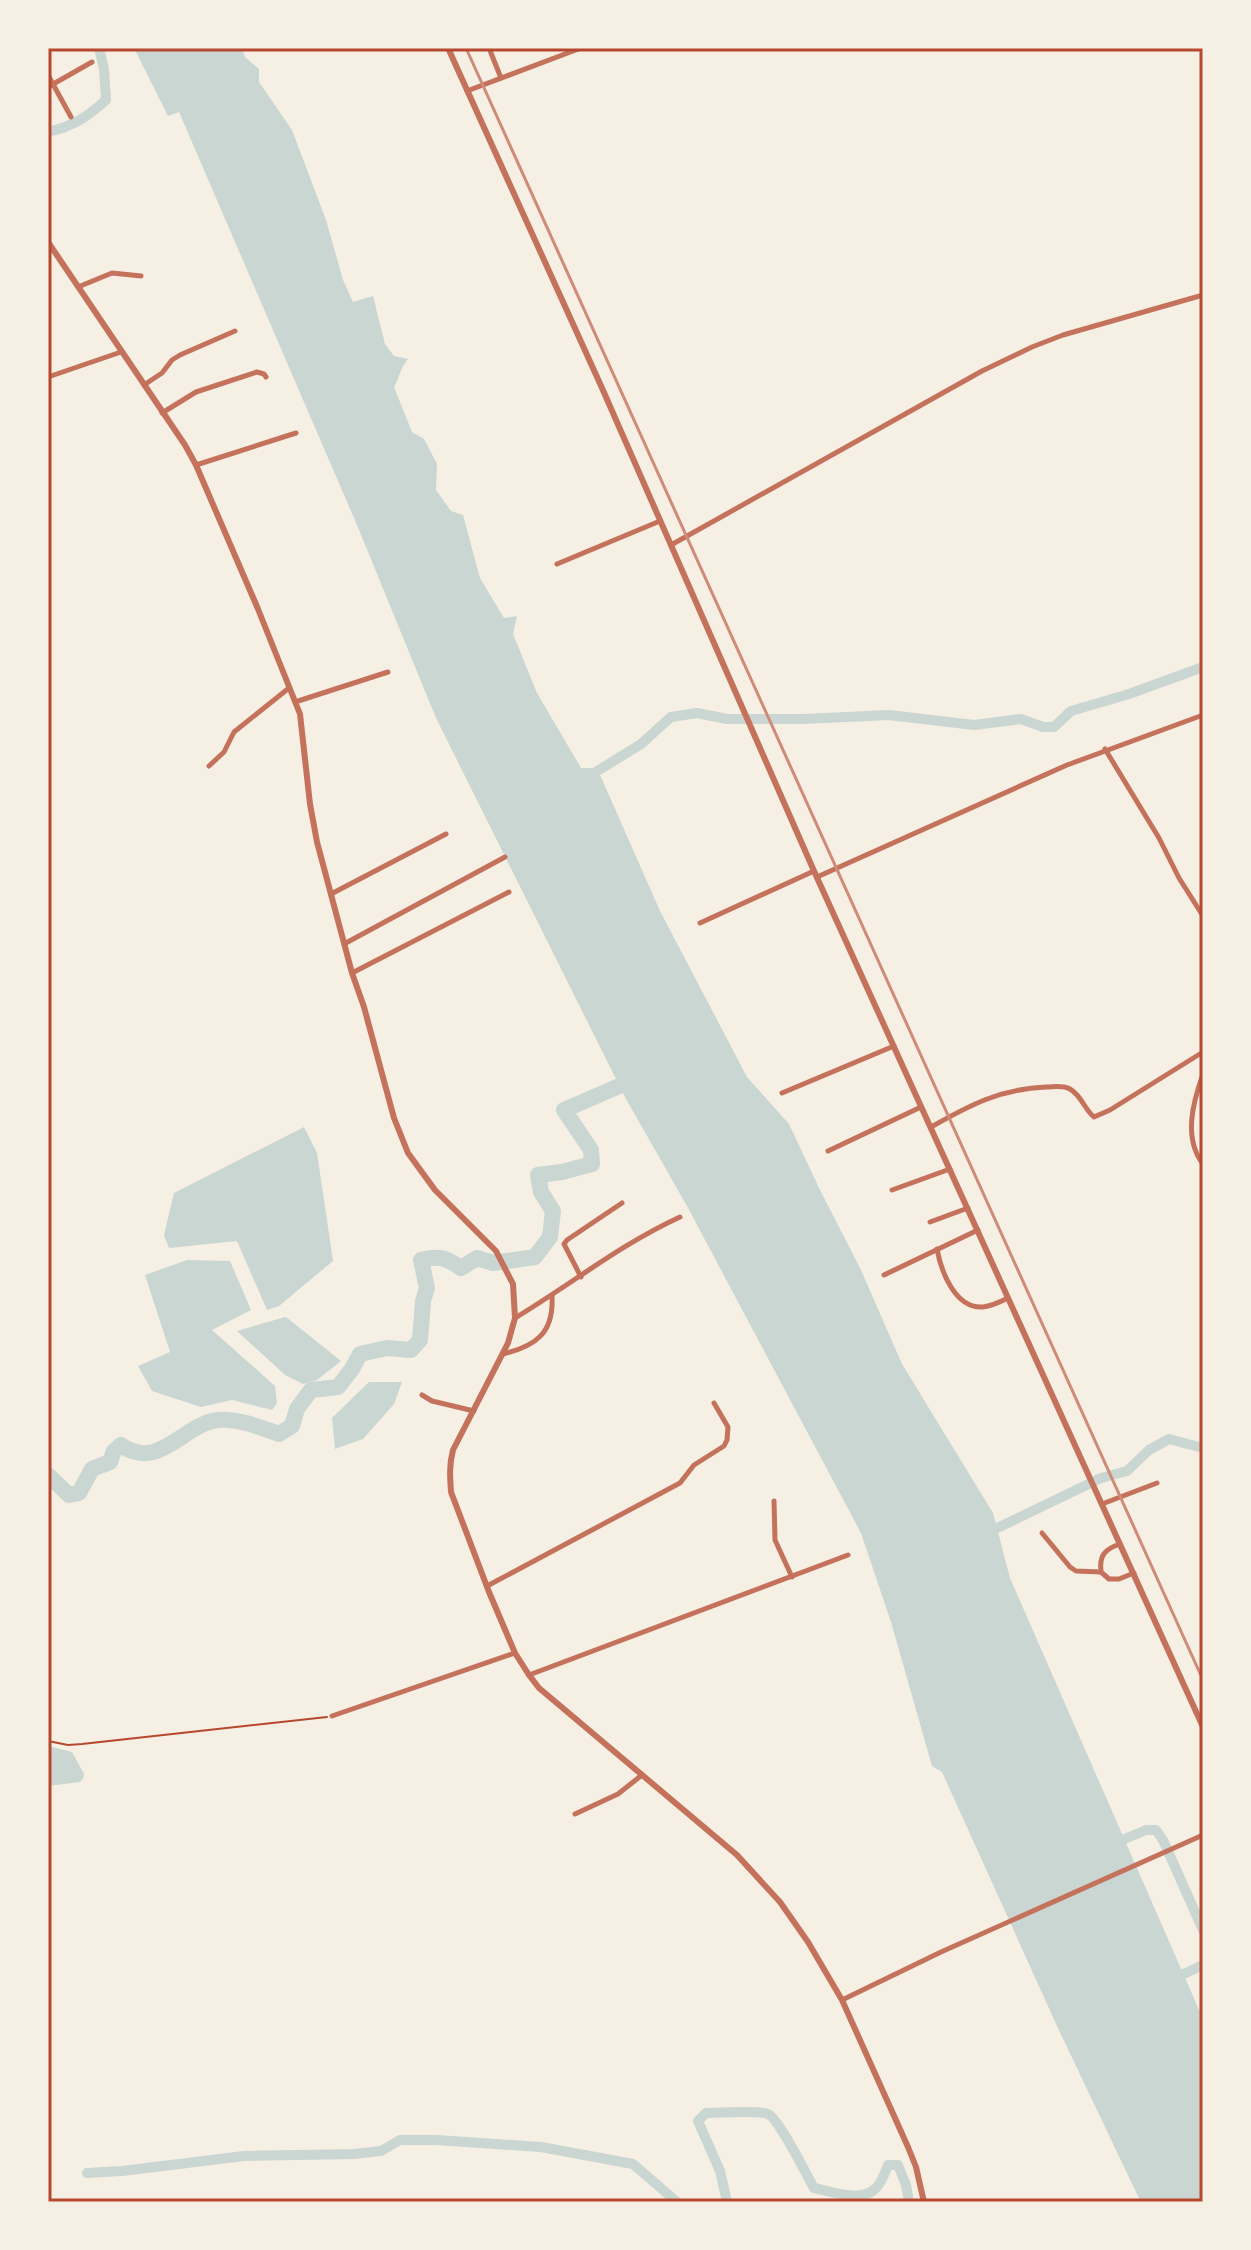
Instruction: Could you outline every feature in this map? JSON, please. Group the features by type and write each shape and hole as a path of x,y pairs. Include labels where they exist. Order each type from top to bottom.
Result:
{"street":[{"path":"448,48 815,874 1203,1727"},
{"path":"489,48 501,78"},
{"path":"467,91 565,51 581,48"},
{"path":"50,86 92,62"},
{"path":"48,75 50,86 71,117"},
{"path":"48,243 196,465 295,702 302,726 312,817 344,944 394,1118 408,1153 435,1190 499,1256 509,1274 515,1296 515,1318 503,1354 453,1450 449,1476 451,1492 515,1653 539,1688 723,1843 780,1902 842,2000 908,2147 924,2202"},
{"path":"78,287 112,273 141,276"},
{"path":"671,545 982,371 1032,347 1063,335 1203,295"},
{"path":"144,385 180,355 235,331"},
{"path":"48,377 121,352"},
{"path":"162,413 196,392 257,372 266,377"},
{"path":"196,465 296,433"},
{"path":"557,564 660,521"},
{"path":"295,702 388,672"},
{"path":"209,766 224,752 234,732 289,688"},
{"path":"700,923 1105,749 1203,715"},
{"path":"1105,749 1203,916"},
{"path":"331,894 446,834"},
{"path":"344,944 505,857"},
{"path":"352,973 509,892"},
{"path":"782,1093 894,1046"},
{"path":"931,1127 967,1106 1029,1088 1064,1086 1081,1098 1094,1117 1203,1052"},
{"path":"1203,1074 1191,1120 1193,1140 1203,1164"},
{"path":"828,1151 921,1107"},
{"path":"892,1190 950,1169"},
{"path":"581,1277 564,1244 622,1203"},
{"path":"930,1222 968,1208"},
{"path":"515,1318 637,1239 680,1217"},
{"path":"884,1275 978,1230"},
{"path":"937,1249 952,1290 962,1299 974,1306 984,1307 1008,1298"},
{"path":"503,1354 520,1350 541,1336 553,1311 552,1296"},
{"path":"422,1395 432,1401 474,1411"},
{"path":"487,1586 680,1483 694,1465 724,1446 727,1440 728,1427 714,1403"},
{"path":"1102,1504 1157,1483"},
{"path":"774,1501 775,1540 792,1577"},
{"path":"1042,1533 1076,1571 1101,1572 1109,1579 1134,1573"},
{"path":"1101,1572 1102,1555 1108,1548 1120,1544"},
{"path":"529,1675 848,1555"},
{"path":"332,1716 515,1653"},
{"path":"575,1814 618,1794 642,1775"},
{"path":"842,2000 941,1952 1203,1835"}],"path":[{"path":"48,1741 82,1744 332,1716"}],"shaded area":[{"path":"134,48 242,48 245,57 259,69 259,82 292,130 353,302 373,296 385,344 394,356 408,359 394,387 412,432 424,439 437,464 436,490 451,511 463,515 480,578 504,618 517,616 513,634 537,693 581,768 597,768 660,911 747,1077 789,1124 861,1270 902,1364 993,1513 1010,1578 1203,2019 1203,2202 1141,2202 1135,2190 942,1772 932,1766 891,1622 861,1533 687,1206 626,1099 436,718 357,525 179,112 168,116"},
{"path":"304,1127 317,1153 333,1261 279,1306 267,1310 237,1241 169,1248 164,1235 174,1193"},
{"path":"187,1260 230,1261 251,1310 212,1330 275,1386 277,1403 272,1410 232,1400 201,1407 152,1391 138,1366 170,1352 145,1275"},
{"path":"286,1317 341,1361 317,1380 303,1384 285,1375 237,1331"},
{"path":"369,1382 402,1382 394,1404 363,1439 335,1449 332,1418"},
{"path":"48,1746 72,1752 84,1774 80,1782 48,1786"}],"waterway":[{"path":"48,132 80,120 106,100 99,48"},
{"path":"586,778 641,744 671,717 697,713 727,719 889,715 974,725 1021,719 1043,727 1054,727 1071,711 1203,667"},
{"path":"48,1475 69,1495 79,1493 92,1469 110,1462 114,1451 121,1445 135,1452 159,1450 193,1429 218,1420 241,1422 279,1434 292,1426 297,1409 311,1390 338,1387 360,1354 387,1348 411,1350 420,1340 427,1288 421,1260 442,1258 461,1268 477,1258 493,1263 535,1257 550,1237 553,1211 541,1192 538,1175 592,1164 591,1150 564,1110 640,1077"},
{"path":"987,1533 1101,1478 1127,1471 1149,1450 1169,1439 1203,1448"},
{"path":"1115,1843 1146,1830 1156,1830 1203,1930"},
{"path":"1173,1979 1203,1965"},
{"path":"727,2202 720,2171 698,2121 706,2113 768,2114 785,2136 814,2188 846,2195 863,2195 878,2186 888,2165 898,2165 909,2202"},
{"path":"87,2173 244,2156 354,2154 381,2151 400,2140 436,2140 541,2147 633,2164 677,2202"}],"railway":[{"path":"466,48 1203,1680"}]}
